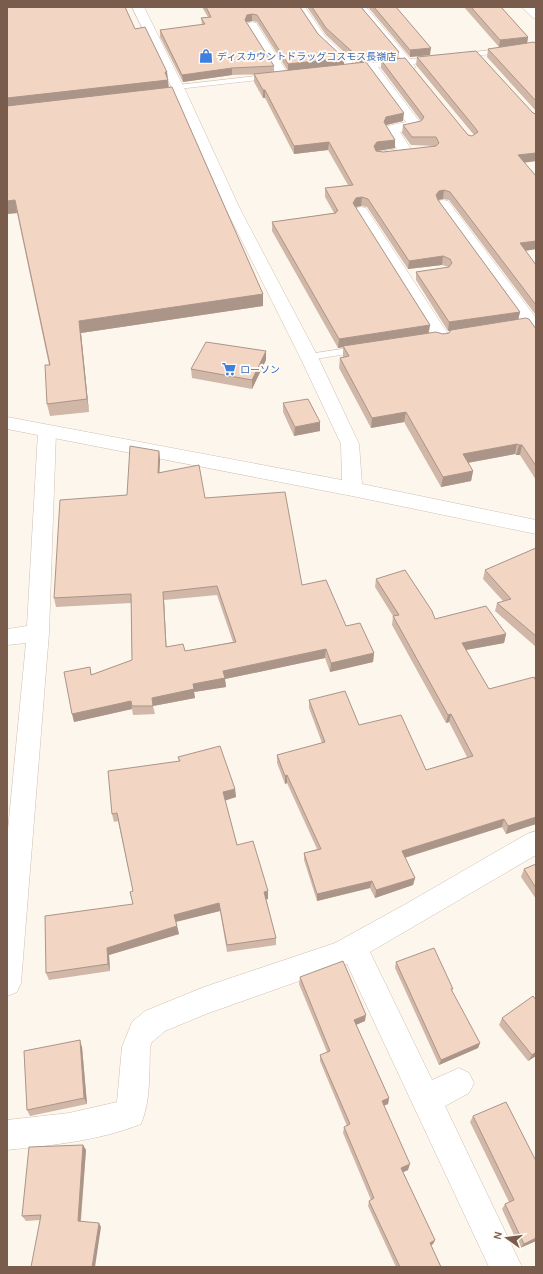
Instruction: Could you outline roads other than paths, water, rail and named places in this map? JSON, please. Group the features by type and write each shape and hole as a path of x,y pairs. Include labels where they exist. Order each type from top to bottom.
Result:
{"street":[{"path":"138,7 233,209 309,357 350,444 352,489"},
{"path":"528,7 536,15"},
{"path":"252,26 287,75"},
{"path":"371,66 415,125 392,129 412,151 382,155"},
{"path":"426,206 451,203 528,323"},
{"path":"361,211 409,275 438,337"},
{"path":"7,423 47,432 352,489 536,527"},
{"path":"7,983 38,633 47,432"},
{"path":"7,637 38,633"},
{"path":"7,1135 84,1126 110,1120 130,1113 133,1097 136,1047 142,1032 155,1021 342,953 413,914 536,842"},
{"path":"353,946 506,1267"},
{"path":"426,1099 459,1083"}],"lane":[{"path":"302,7 322,38 350,68 451,57 481,57 536,46"},
{"path":"363,8 418,74"},
{"path":"177,92 287,75"},
{"path":"309,357 371,348"}],"place":[{"name":"ディスカウントドラッグコスモス長嶺店","path":"206,56"},
{"name":"ローソン","path":"229,369"}]}
